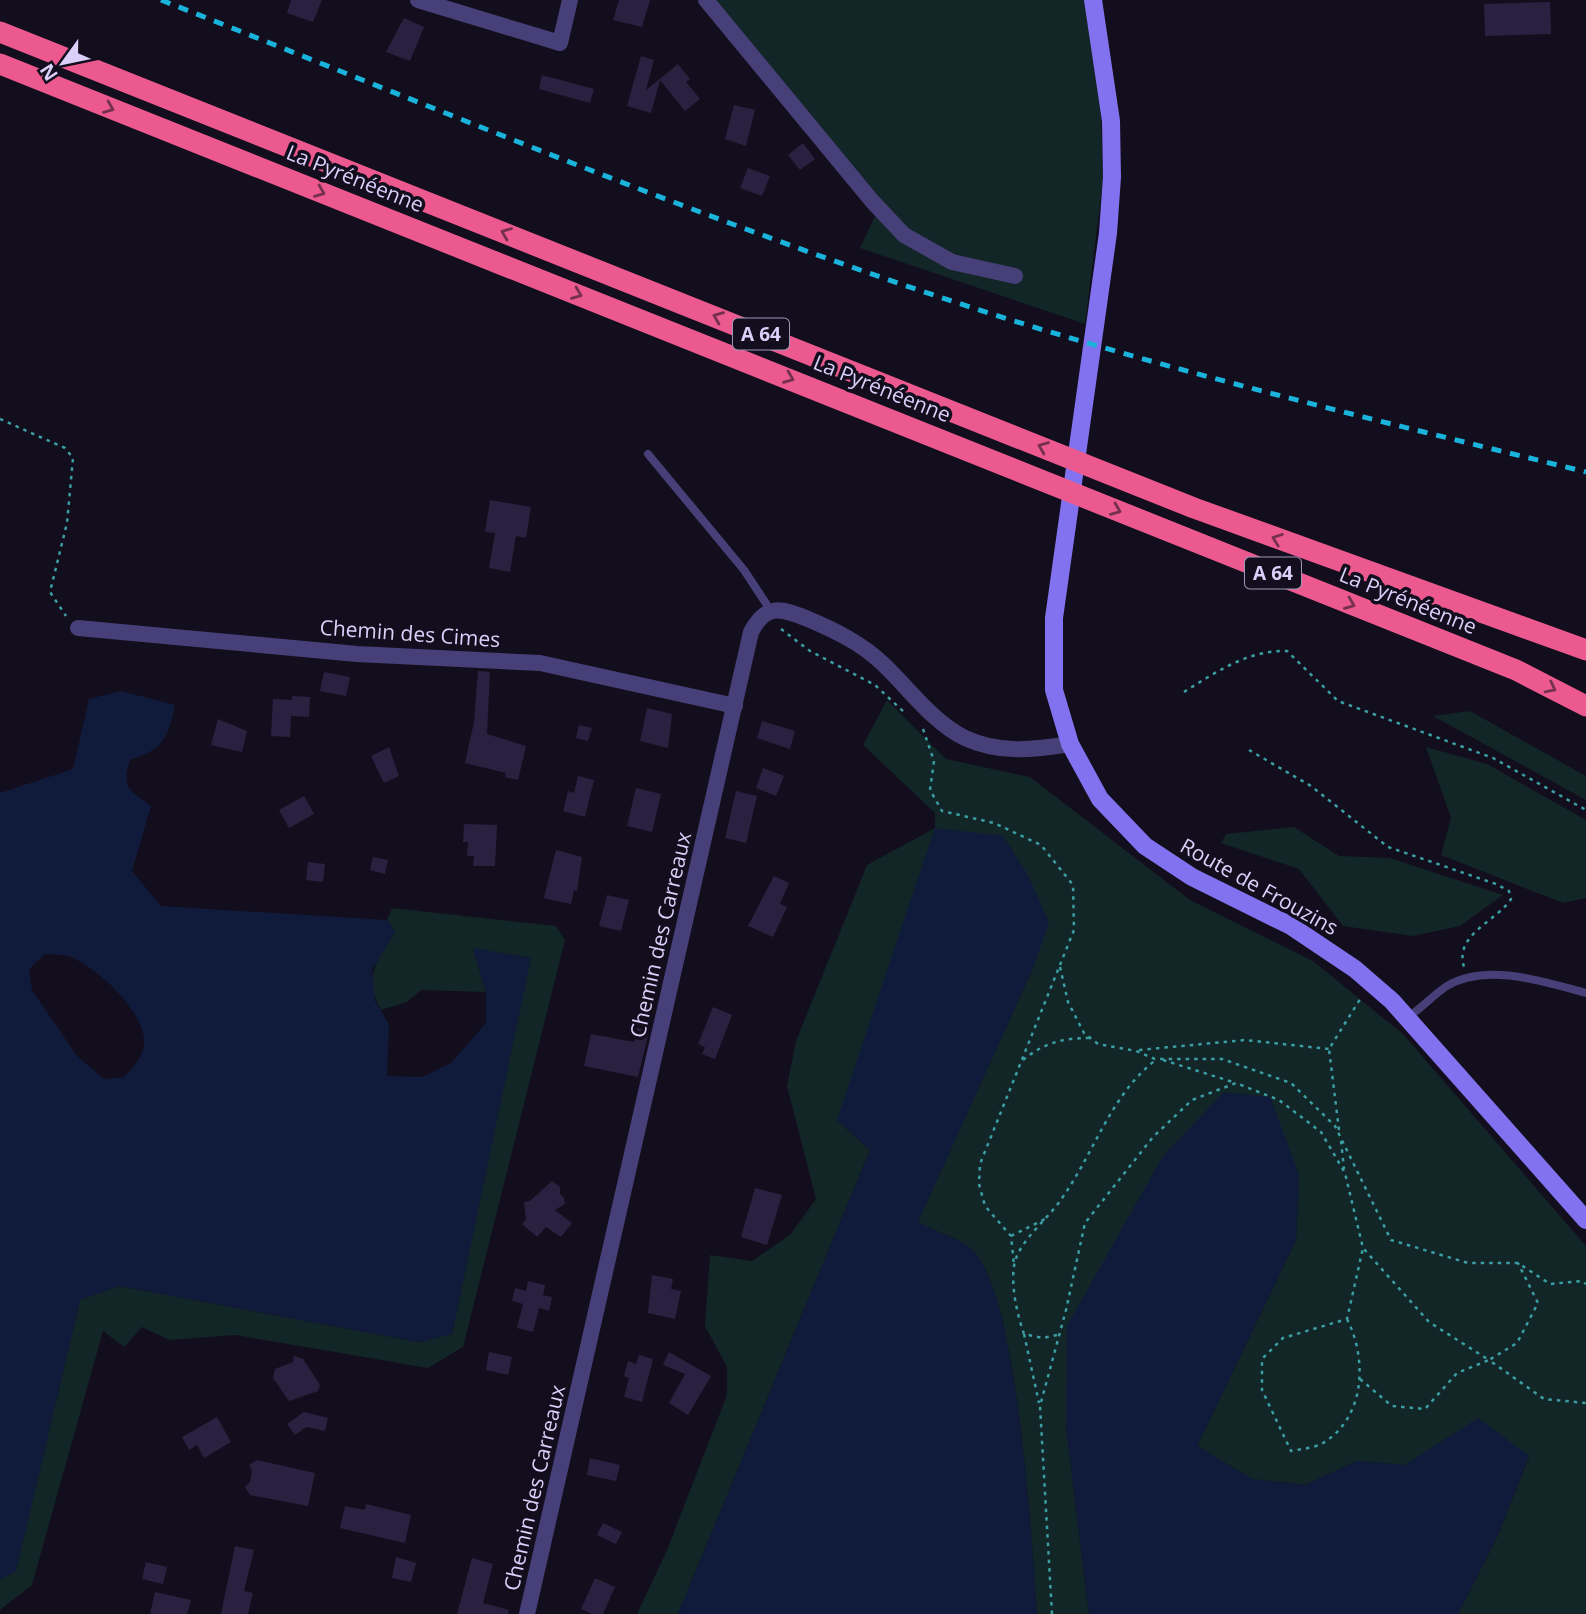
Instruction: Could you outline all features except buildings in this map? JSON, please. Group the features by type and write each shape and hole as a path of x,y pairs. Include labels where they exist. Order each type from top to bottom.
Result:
{"highway":[{"name":"La Pyrénéenne","path":"0,32 1194,508 1586,650"},
{"name":"La Pyrénéenne","path":"0,64 1503,665 1586,706"}],"main road":[{"name":"Route de Frouzins","path":"1093,0 1109,99 1112,148 1110,205 1101,286 1059,570 1052,670 1058,707 1070,744 1100,799 1145,846 1192,877 1291,926 1371,982 1408,1017 1586,1220"}],"street":[{"path":"418,0 560,43 570,0"},
{"path":"706,0 872,201 904,235 933,254 1015,276"},
{"path":"771,611 785,610 855,643 879,660 950,730 967,739 1015,751 1070,744"},
{"name":"Chemin des Carreaux","path":"527,1614 751,632 758,618 771,611"},
{"name":"Chemin des Cimes","path":"78,628 357,654 540,663 735,706"}],"lane":[{"path":"648,454 744,570 771,611"},
{"path":"1408,1017 1448,986 1468,977 1499,976 1586,993"}],"path":[{"path":"0,419 65,448 73,458 67,523 50,592 59,608 78,628"},
{"path":"778,626 810,651 875,685 924,730 934,761 930,790 942,811 994,823 1041,845 1073,885 1074,930 980,1164 979,1184 985,1206 1011,1236 1017,1313 1040,1406 1052,1614"},
{"path":"1184,692 1227,666 1261,653 1287,651 1338,701 1493,758 1586,810"},
{"path":"1249,750 1311,786 1388,847 1496,884 1509,891 1511,899 1506,907 1478,928 1465,944 1462,958 1468,977"},
{"path":"1060,967 1068,1002 1084,1033 1098,1045 1136,1051 1236,1083 1279,1100 1321,1132 1345,1173"},
{"path":"1347,1319 1283,1338 1262,1359 1262,1390 1291,1451 1322,1444 1342,1428 1360,1389 1358,1340 1347,1319 1363,1248 1345,1173 1329,1049 1371,982"},
{"path":"1022,1061 1043,1044 1070,1038 1090,1038"},
{"path":"1136,1051 1245,1040 1329,1049"},
{"path":"1014,1265 1020,1251 1070,1188 1122,1095 1156,1059 1222,1059 1291,1083 1335,1126 1391,1240 1468,1263 1518,1263 1550,1284 1582,1281 1586,1284"},
{"path":"1040,1406 1084,1223 1153,1137 1192,1100 1236,1083"},
{"path":"1011,1236 1047,1218"},
{"path":"1363,1248 1429,1322 1544,1399 1586,1403"},
{"path":"1360,1379 1392,1406 1425,1409 1457,1373 1489,1360 1517,1343 1538,1303 1518,1263"},
{"path":"1024,1334 1043,1338 1057,1335"}],"green space":[{"path":"714,0 1084,0 1101,115 1103,181 1085,324 860,248 881,203"},
{"path":"887,700 946,759 1030,777 1190,900 1313,961 1403,1034 1586,1246 1586,1614 1458,1614 1498,1535 1529,1457 1405,1465 1357,1461 1305,1485 1252,1479 1197,1446 1296,1240 1299,1175 1066,1426 1089,1614 1037,1614 1020,1420 1000,1312 986,1272 970,1248 917,1222 1033,968 837,1120 870,1150 678,1614 637,1614 667,1550 727,1395 727,1367 705,1326 710,1255 752,1261 790,1235 816,1199 787,1086 796,1041 867,865 935,828 935,813 863,745"},
{"path":"1470,711 1586,776 1586,800 1433,716"},
{"path":"1426,747 1487,764 1586,820 1586,898 1563,903 1441,855 1451,818"},
{"path":"1294,827 1339,856 1390,858 1503,895 1460,926 1413,936 1343,926 1299,869 1221,843 1226,834"},
{"path":"392,908 556,926 565,940 463,1347 428,1368 235,1335 169,1340 142,1327 124,1347 103,1331 32,1585 0,1610 0,1580 16,1570 80,1300 119,1286 419,1342 452,1334 530,958 473,949 486,992 421,990 407,1002 381,1010 375,999 373,978 378,960 395,932 387,920"}],"water":[{"path":"121,691 175,705 163,741 150,751 130,760 126,777 132,792 151,806 132,871 161,906 387,920 395,932 372,970 375,1001 389,1024 387,1076 422,1077 451,1063 486,1023 486,992 473,948 531,958 452,1334 419,1342 119,1286 80,1300 16,1571 0,1580 0,793 73,769 89,699","holes":["45,954 67,956 91,969 118,992 138,1020 144,1046 139,1059 124,1077 104,1079 77,1056 32,990 29,969"]},
{"path":"935,828 1003,836 1028,875 1049,923 1033,968 918,1222 970,1248 986,1272 1000,1312 1020,1420 1037,1614 678,1614 870,1150 837,1120"},
{"path":"1224,1092 1270,1097 1299,1175 1296,1240 1197,1446 1252,1479 1305,1485 1357,1461 1405,1465 1478,1418 1529,1456 1498,1535 1458,1614 1089,1614 1066,1426 1067,1326 1163,1156"}],"railway":[{"path":"161,0 575,164 889,280 1141,358 1586,472"}]}
